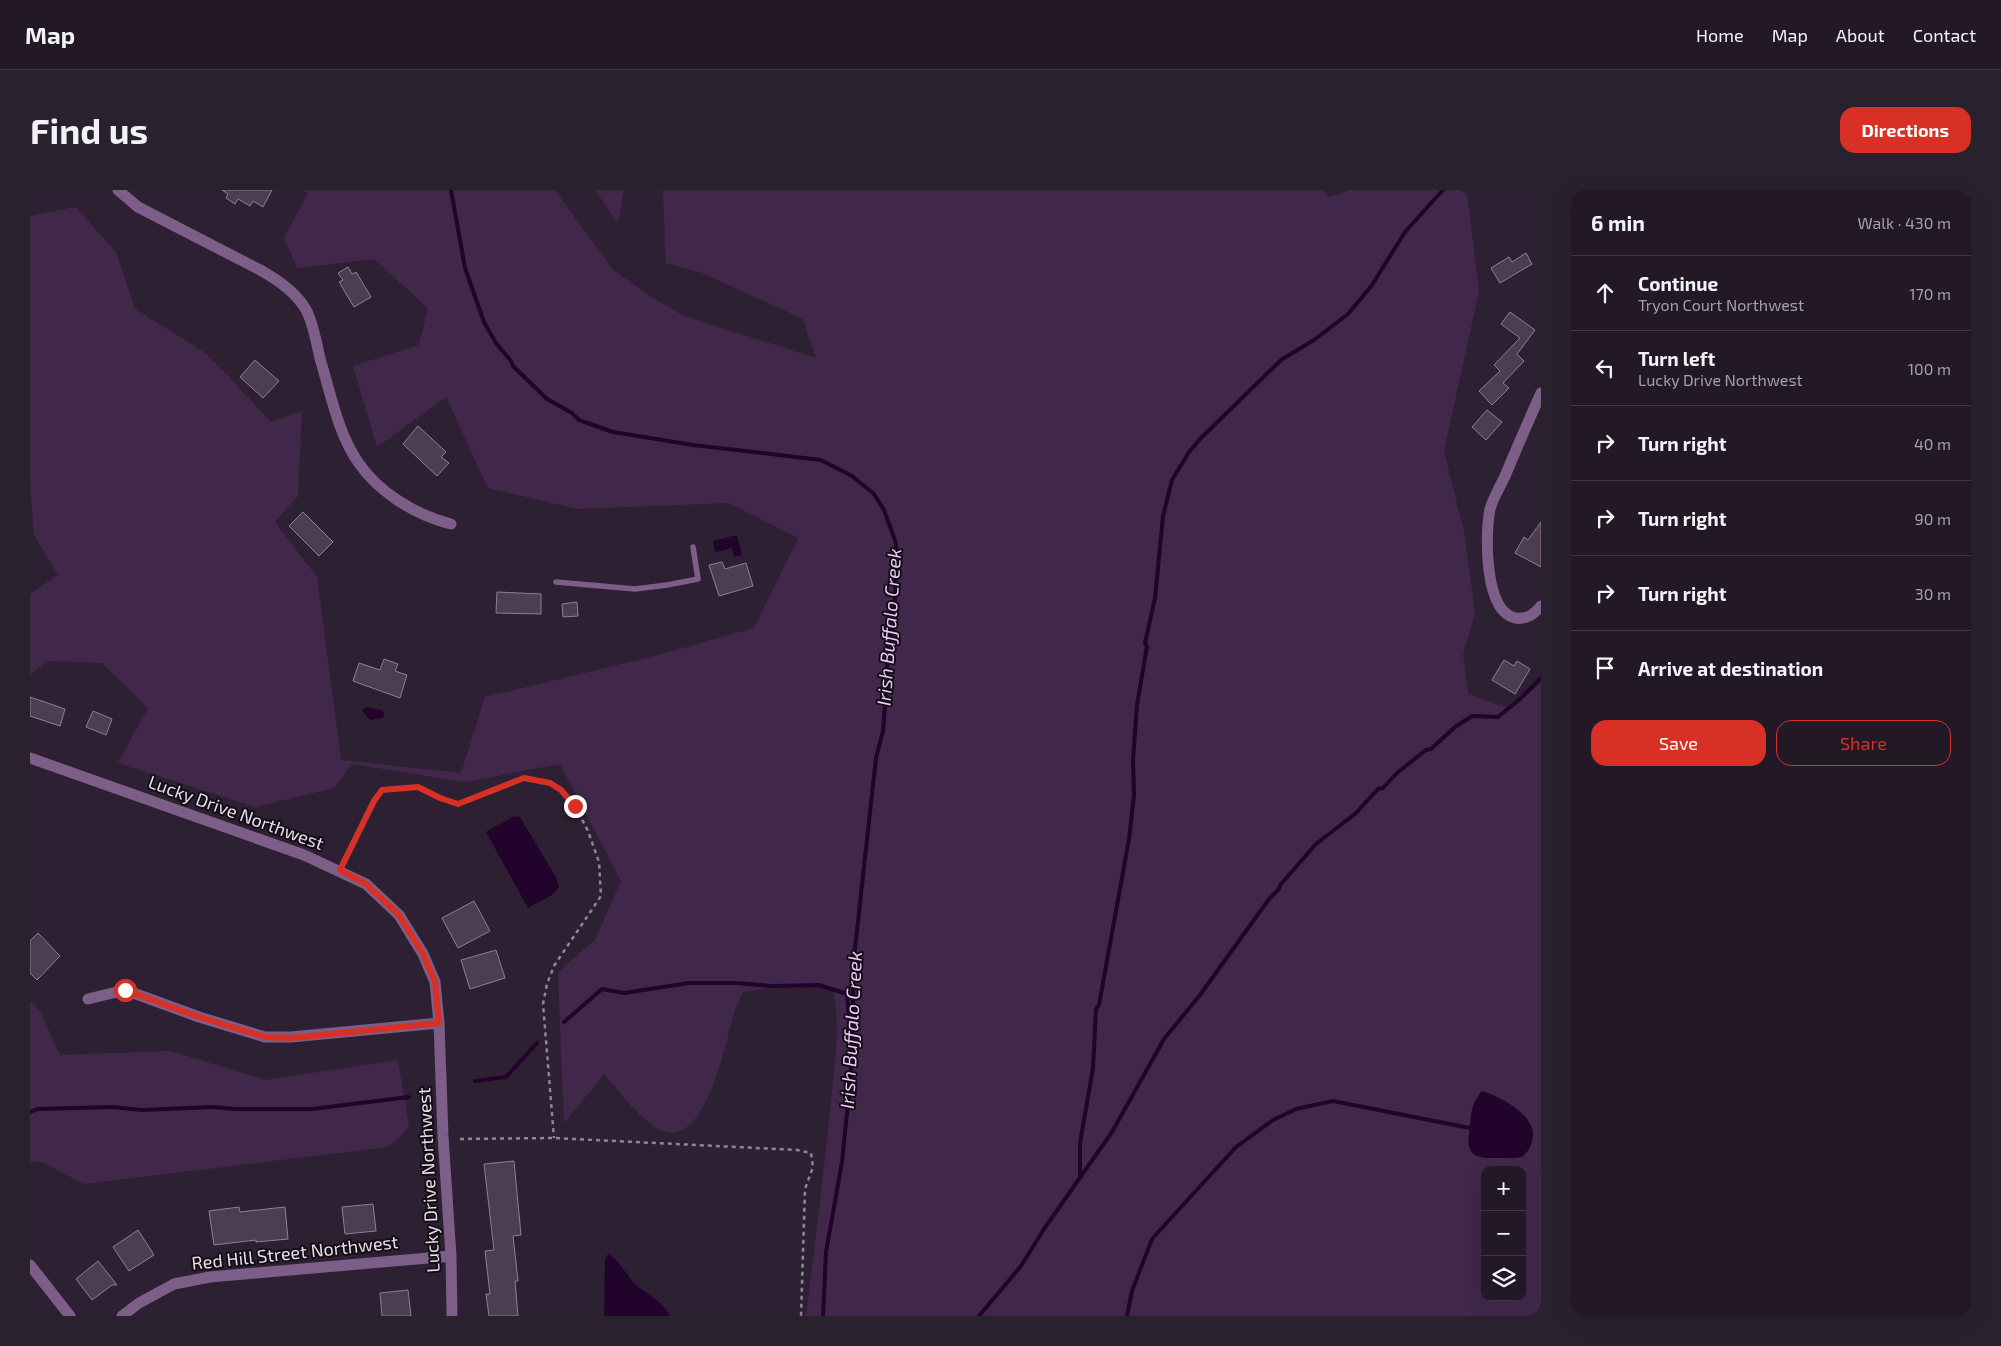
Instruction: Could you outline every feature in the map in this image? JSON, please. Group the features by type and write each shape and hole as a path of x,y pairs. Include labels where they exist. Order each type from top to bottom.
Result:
{"street":[{"path":"118,190 138,206 262,271 282,283 296,295 306,310 337,416 358,462 374,480 399,501 421,514 451,524"},
{"path":"1541,393 1490,509 1487,548 1488,573 1501,610 1513,617 1522,619 1533,614 1541,606"},
{"name":"Lucky Drive Northwest","path":"30,758 304,855 340,870 366,884 399,915 423,954 435,982 439,1023 443,1136 451,1256 452,1316"},
{"path":"88,1000 125,990 199,1017 265,1037 291,1038 439,1023"},
{"name":"Red Hill Street Northwest","path":"122,1316 139,1303 174,1284 210,1277 451,1256"},
{"path":"30,1265 70,1316"}],"lane":[{"path":"556,582 635,589 698,579 693,547"},
{"path":"340,870 374,801"}],"path":[{"path":"374,801 382,790 418,787 440,798 458,804 524,778 550,783 561,790 575,806 588,831 599,862 602,896 554,966 543,1004 554,1138"},
{"path":"460,1139 554,1138 797,1150 811,1153 813,1167 805,1188 801,1316"}],"shaded area":[{"path":"302,190 555,190 613,270 653,298 684,316 816,358 803,319 700,272 666,263 663,190 1323,190 1329,197 1350,190 1460,190 1467,194 1479,291 1444,451 1464,532 1475,613 1463,655 1468,694 1510,709 1541,683 1541,1316 806,1316 835,1059 837,1028 835,999 832,987 786,985 743,992 735,1010 720,1065 703,1107 692,1122 679,1132 665,1132 648,1122 604,1074 564,1123 558,972 595,940 621,881 560,764 464,782 352,764 334,788 255,807 118,763 148,708 102,663 49,661 30,675 30,594 58,575 34,535 30,483 30,216 75,207 116,252 135,309 204,352 271,422 302,411 298,496 275,522 317,577 341,760 461,773 485,697 651,657 754,628 798,538 729,503 578,509 488,488 446,397 377,447 353,366 419,345 428,308 374,259 297,268 284,237 308,194"},
{"path":"595,190 624,190 618,223"},
{"path":"737,535 742,555 734,557 732,548 715,552 713,541"},
{"path":"367,707 382,710 385,715 382,718 370,720 362,710"},
{"path":"514,816 520,817 556,877 559,887 552,895 528,908 486,832"},
{"path":"30,1001 40,1011 60,1055 171,1051 265,1080 398,1060 409,1126 398,1139 387,1147 84,1184 42,1162 30,1162"},
{"path":"1482,1091 1507,1102 1528,1121 1532,1128 1533,1136 1530,1148 1523,1156 1519,1158 1483,1158 1473,1153 1470,1149 1469,1134 1472,1111 1475,1101"},
{"path":"608,1254 635,1284 663,1306 670,1316 604,1316 605,1259"}],"building":[{"path":"222,190 272,190 263,207 253,201 250,206 238,199 235,204 226,198 228,194"},
{"path":"1526,253 1532,264 1500,283 1491,268 1509,257 1512,262"},
{"path":"348,267 352,274 356,272 371,297 354,307 339,282 343,280 338,273"},
{"path":"1510,312 1535,330 1517,354 1524,361 1503,383 1509,388 1492,405 1479,391 1500,371 1494,365 1520,338 1501,324"},
{"path":"255,360 279,381 263,398 240,377"},
{"path":"1487,410 1502,422 1486,440 1472,427"},
{"path":"418,426 446,452 441,457 449,463 437,476 403,444"},
{"path":"303,512 333,542 319,556 289,526"},
{"path":"1541,522 1541,567 1515,553 1524,537 1528,540"},
{"path":"722,562 725,569 746,563 753,586 719,596 709,565"},
{"path":"497,592 541,594 541,614 496,613"},
{"path":"577,602 578,616 563,617 562,604"},
{"path":"384,659 398,664 395,671 407,675 400,698 353,681 359,663 380,670"},
{"path":"1504,660 1514,666 1517,661 1530,669 1515,694 1492,680"},
{"path":"30,697 65,709 60,726 30,716"},
{"path":"93,711 112,719 106,735 86,727"},
{"path":"474,901 490,931 458,948 442,918"},
{"path":"38,933 60,956 37,980 30,973 30,941"},
{"path":"496,950 505,978 470,989 461,960"},
{"path":"514,1161 521,1235 513,1236 518,1281 515,1281 518,1316 489,1316 486,1294 490,1294 485,1251 494,1250 484,1164"},
{"path":"373,1204 376,1231 345,1234 342,1207"},
{"path":"239,1207 240,1212 285,1207 288,1239 256,1242 256,1240 214,1245 209,1211"},
{"path":"138,1230 154,1255 129,1271 113,1247"},
{"path":"98,1261 117,1285 112,1285 92,1300 76,1279"},
{"path":"408,1290 411,1316 382,1316 380,1293"}],"waterway":[{"name":"Irish Buffalo Creek","path":"451,190 465,268 484,322 496,343 513,366 547,399 572,413 579,420 613,432 693,445 821,460 852,476 874,494 884,510 895,540 897,552 894,617 887,656 883,731 876,758 854,958 851,1073 842,1162 826,1252 823,1316"},
{"path":"1080,1178 1080,1143 1093,1068 1096,1009 1099,1005 1129,839 1134,795 1133,760 1137,705 1147,646 1145,643 1155,598 1163,516 1172,480 1189,452 1200,439 1281,360 1314,340 1348,314 1372,285 1405,232 1443,190"},
{"path":"979,1316 1021,1266 1044,1229 1112,1132 1164,1039 1200,995 1269,899 1316,844 1356,813 1378,789 1383,788 1397,773 1426,750 1431,749 1455,727 1472,716 1498,717 1541,678"},
{"path":"564,1022 602,989 624,993 689,983 737,983 771,986 819,985 847,994 850,1027"},
{"path":"475,1081 506,1077 537,1043"},
{"path":"30,1112 38,1109 112,1107 142,1110 213,1107 235,1109 312,1109 409,1097"},
{"path":"1127,1316 1132,1291 1152,1239 1236,1147 1273,1120 1296,1109 1333,1101 1475,1129"}],"route":[{"path":"125,990 199,1017 265,1037 291,1038 439,1023 435,982 423,954 399,915 366,884 340,870 374,801 382,790 418,787 440,798 458,804 524,778 550,783 561,790 575,806"}]}
